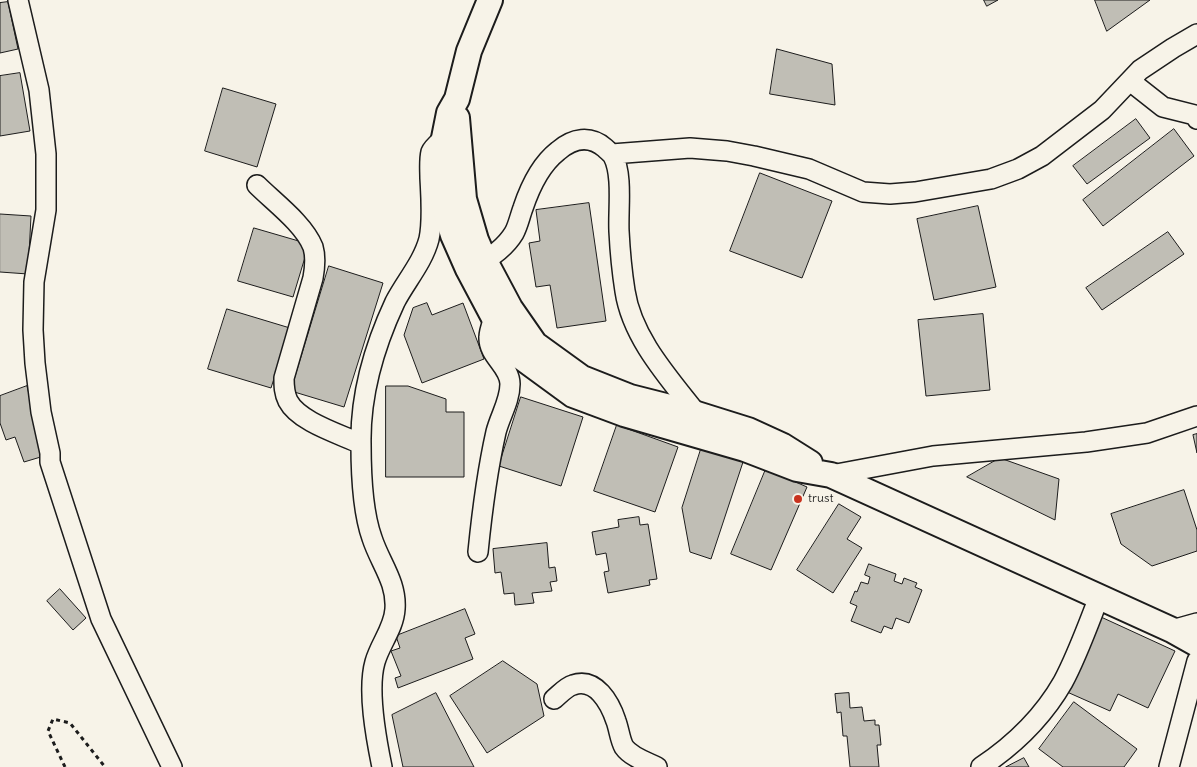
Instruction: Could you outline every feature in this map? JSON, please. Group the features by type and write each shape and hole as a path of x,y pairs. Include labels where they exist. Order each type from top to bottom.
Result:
{"street":[{"path":"18,0 39,90 46,154 46,210 34,282 33,330 41,412 50,453 50,462 101,619 172,767"},
{"path":"490,0 469,51 457,99 449,113 444,138 443,203 450,227 535,344 582,378 630,397 697,414 748,430 783,446 826,473 1172,630 1197,644"},
{"path":"612,154 690,148 727,151 809,169 863,192 890,194 914,192 991,179 1018,169 1042,156 1102,110 1140,70 1197,34"},
{"path":"1130,81 1163,107 1194,115 1197,119"},
{"path":"457,99 464,199 476,265 494,318 521,358 573,394 624,414 744,449 797,469 826,473 933,456 1086,442 1147,433 1197,416"},
{"path":"382,767 372,678 375,660 390,628 395,611 395,600 392,581 372,538 365,503 361,444 364,400 372,359 395,302 421,259 429,239 431,214 430,163 432,150 444,138"},
{"path":"476,265 500,249 514,232 532,186 543,167 557,151 565,145 582,138 599,142 612,154 618,179 619,231 625,294 634,322 660,365 697,414"},
{"path":"257,185 306,234 313,247 316,262 314,278 284,378 284,390 288,402 296,411 312,422 361,444"},
{"path":"478,552 482,502 496,432 509,394 510,382 507,371 490,346 489,336 494,318"},
{"path":"981,767 1000,754 1023,734 1048,705 1063,681 1099,598"},
{"path":"1172,630 1197,622"},
{"path":"1169,767 1197,661"},
{"path":"554,699 573,685 592,686 600,692 610,706 624,747 640,759 657,767"}],"path":[{"path":"66,767 48,731 53,719 70,724 105,767"}],"building":[{"path":"984,0 998,0 987,6"},
{"path":"1095,0 1150,0 1107,31"},
{"path":"8,2 18,49 0,53 0,3"},
{"path":"777,49 832,64 835,105 770,94"},
{"path":"20,73 30,131 0,136 0,76"},
{"path":"223,88 276,104 257,167 205,151"},
{"path":"1136,119 1150,138 1087,184 1073,166"},
{"path":"1174,129 1194,156 1103,226 1083,200"},
{"path":"760,173 832,201 802,278 730,251"},
{"path":"589,203 606,321 557,328 550,285 536,287 529,243 540,241 536,210"},
{"path":"978,206 996,287 934,300 917,219"},
{"path":"0,214 31,216 28,274 0,272"},
{"path":"254,228 309,244 293,297 238,281"},
{"path":"1168,232 1184,254 1102,310 1086,288"},
{"path":"329,266 383,283 344,407 291,391"},
{"path":"427,303 432,315 463,303 484,359 422,383 404,335 413,308"},
{"path":"227,309 290,328 271,388 208,369"},
{"path":"983,314 990,390 926,396 918,320"},
{"path":"27,386 44,456 24,462 15,437 6,440 0,423 0,396"},
{"path":"386,386 408,386 446,399 446,412 464,412 464,477 386,477"},
{"path":"521,397 583,417 561,486 499,466"},
{"path":"617,425 678,447 655,512 594,491"},
{"path":"1197,434 1197,453 1193,435"},
{"path":"703,443 745,456 711,559 690,552 682,508"},
{"path":"1000,458 1059,479 1055,520 967,477"},
{"path":"766,469 807,487 771,570 731,554"},
{"path":"1184,490 1197,530 1197,551 1152,566 1121,544 1111,514"},
{"path":"839,504 861,517 847,539 862,548 833,593 797,570"},
{"path":"639,517 640,525 648,524 657,579 649,580 650,585 608,593 604,572 609,571 606,553 596,555 592,532 619,527 618,520"},
{"path":"547,543 549,568 555,567 557,581 550,582 552,591 532,593 534,603 515,605 514,593 504,594 501,572 495,573 493,549"},
{"path":"869,564 896,574 894,581 902,584 904,578 917,583 915,587 922,590 909,623 896,618 892,629 884,626 881,633 851,621 857,606 850,603 861,582 868,584 870,577 865,575"},
{"path":"60,589 86,618 73,630 47,601"},
{"path":"465,609 475,634 465,638 473,659 398,688 395,678 401,676 391,651 400,648 396,636"},
{"path":"1101,617 1175,651 1148,708 1118,694 1110,711 1067,692"},
{"path":"503,661 537,684 544,716 487,753 450,696"},
{"path":"436,693 474,767 403,767 392,715"},
{"path":"849,693 850,708 862,707 864,721 875,720 875,725 879,725 881,745 877,745 879,767 850,767 847,736 843,736 841,712 837,713 835,694"},
{"path":"1074,702 1137,749 1124,767 1063,767 1039,749"},
{"path":"1024,758 1029,767 1006,767"}],"place":[{"name":"trust","path":"798,499"}]}
